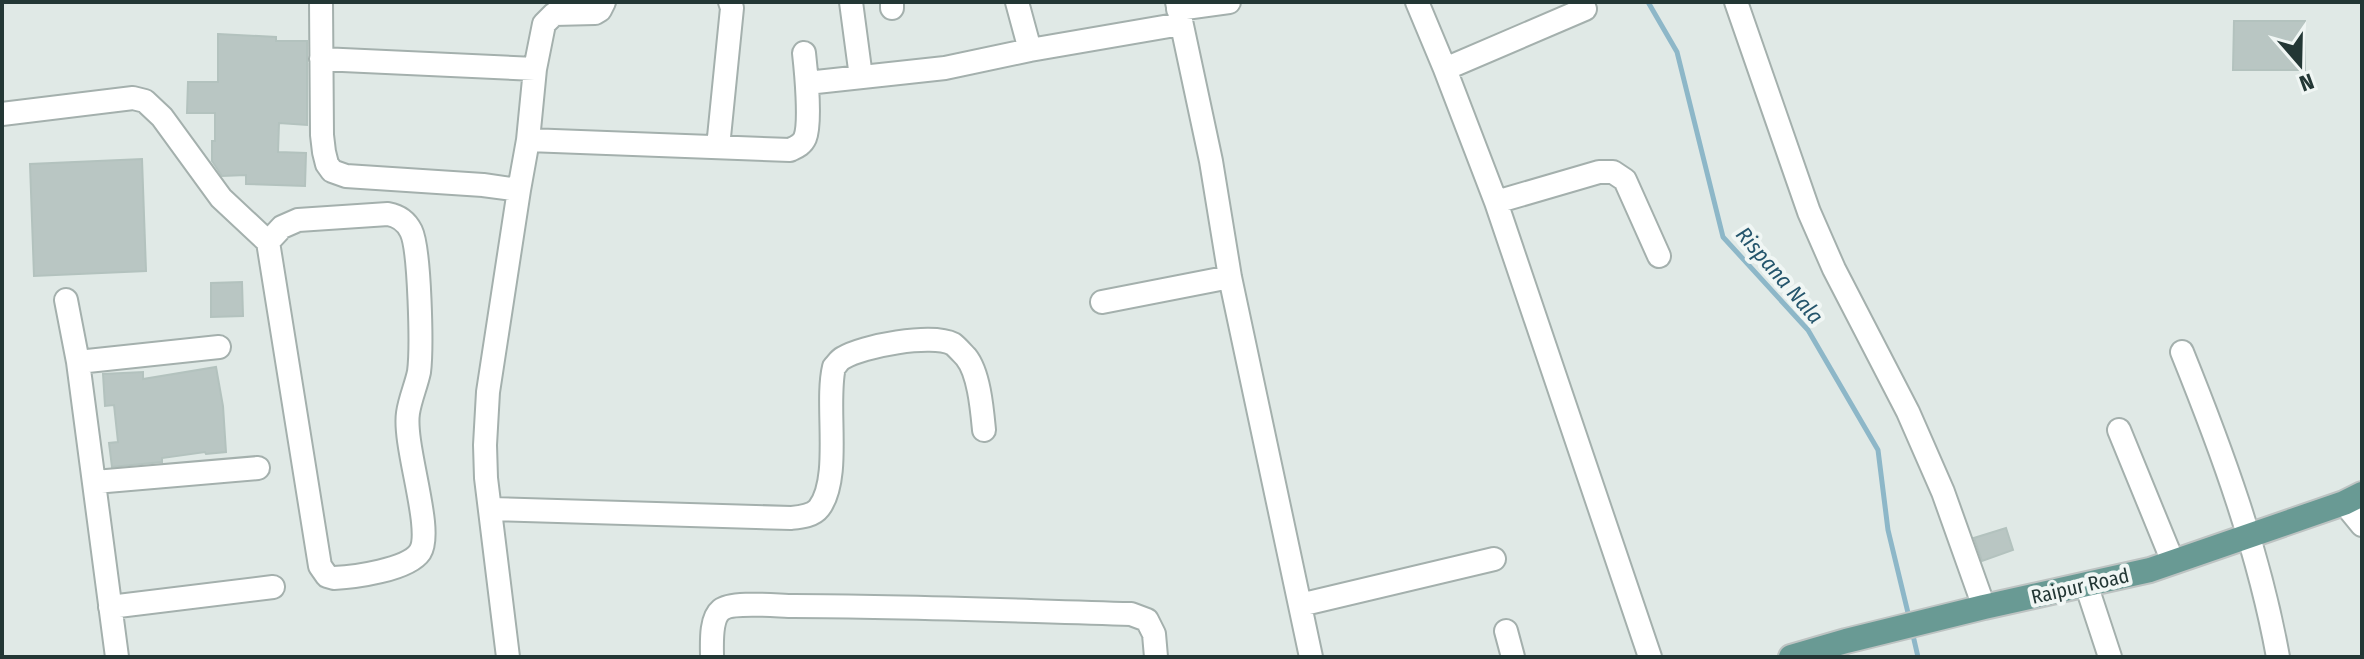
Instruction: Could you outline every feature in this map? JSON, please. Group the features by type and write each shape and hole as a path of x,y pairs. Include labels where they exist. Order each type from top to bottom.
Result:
{"main road":[{"name":"Raipur Road","path":"1797,656 1984,607 2150,570 2353,498"}],"street":[{"path":"321,2 322,135 327,164 332,171 346,176 519,190"},
{"path":"508,657 486,478 485,445 488,392 528,140 535,69 544,24 550,17 554,14 595,13 604,2"},
{"path":"718,147 732,8 730,2"},
{"path":"851,2 861,77"},
{"path":"1017,2 1030,50"},
{"path":"807,83 989,61 1229,2"},
{"path":"1417,2 1496,202 1650,657"},
{"path":"1736,2 1809,212 1846,294 1908,412 1943,492 1984,607"},
{"path":"1445,69 1585,9"},
{"path":"1179,12 1211,161 1230,277 1311,657"},
{"path":"528,140 790,150 801,145 806,136 804,53"},
{"path":"321,59 535,69"},
{"path":"2,114 133,98 145,101 162,117 221,198 268,242 320,566 327,576 334,578 405,564 417,556 423,547 424,536 407,435 408,415 419,371 420,339 412,232 404,220 388,214 298,220 282,227 268,242"},
{"path":"1496,202 1599,172 1613,172 1625,180 1659,256"},
{"path":"1102,302 1230,277"},
{"path":"66,300 78,362 117,657"},
{"path":"491,509 791,518 812,514 826,494 830,471 834,367 841,358 889,345 931,340 952,344 968,360 980,395 984,430"},
{"path":"78,362 219,347"},
{"path":"2182,352 2233,482 2278,657"},
{"path":"2119,430 2173,562"},
{"path":"95,482 258,468"},
{"path":"2353,498 2362,525"},
{"path":"1300,605 1494,559"},
{"path":"2086,584 2110,657"},
{"path":"110,607 273,587"},
{"path":"712,657 718,613 731,606 755,605 1131,614 1147,620 1154,634 1156,657"},
{"path":"1506,631 1513,657"}],"building":[{"path":"2234,21 2305,21 2305,70 2233,70"},
{"path":"218,34 276,37 276,41 307,41 307,125 279,123 278,152 306,153 305,186 246,184 246,175 222,176 212,161 215,113 187,113 188,82 218,82"},
{"path":"142,159 146,271 34,276 30,164"},
{"path":"242,282 243,316 211,317 211,283"},
{"path":"216,367 226,452 205,452 162,458 162,462 112,467 109,443 118,442 114,405 105,406 103,374 143,372 143,379"},
{"path":"2006,528 2013,550 1982,561 1974,538"}],"waterway":[{"name":"Rispana Nala","path":"1648,2 1677,52 1723,237 1808,330 1878,450 1888,530 1909,617"},
{"name":"Rispana Nala","path":"1912,631 1918,657"}]}
